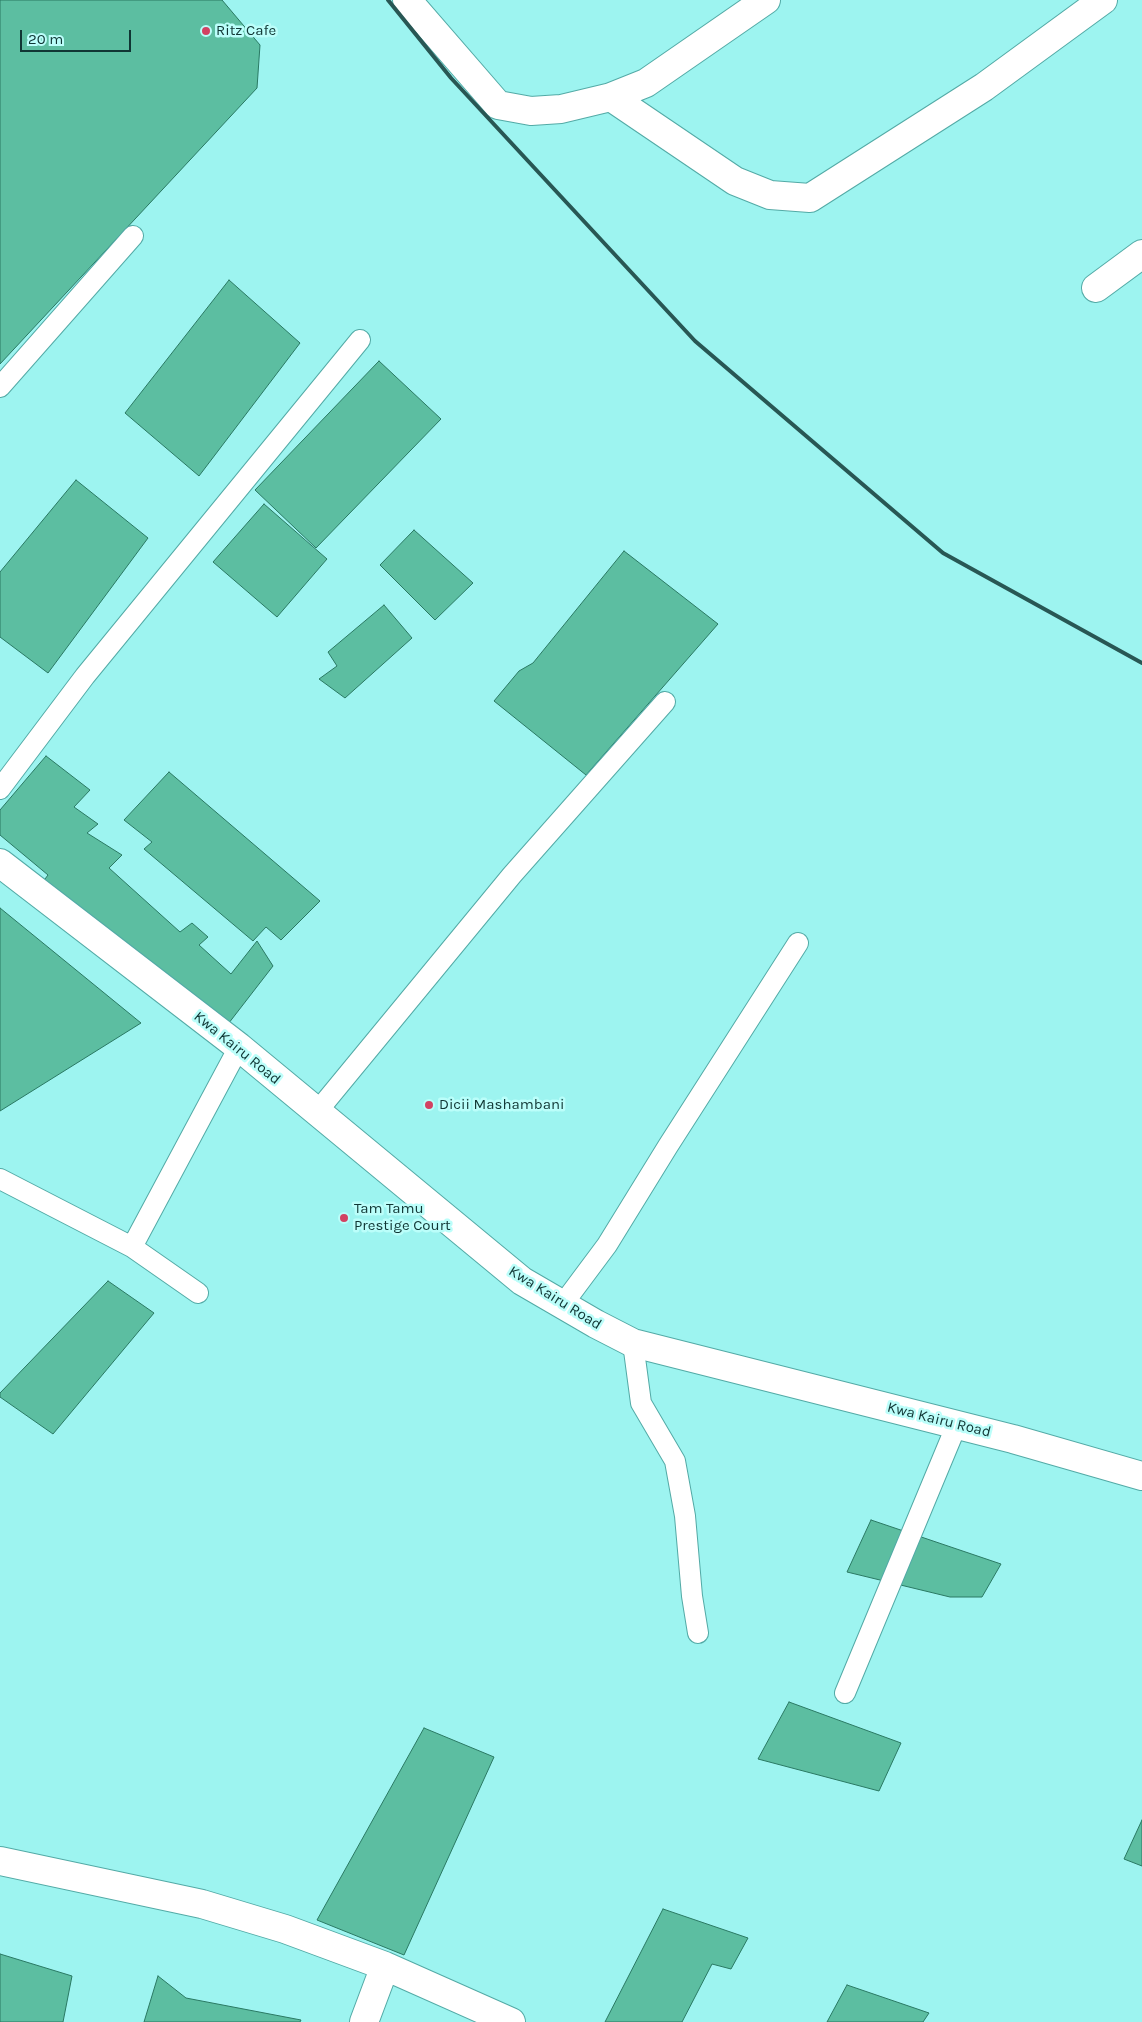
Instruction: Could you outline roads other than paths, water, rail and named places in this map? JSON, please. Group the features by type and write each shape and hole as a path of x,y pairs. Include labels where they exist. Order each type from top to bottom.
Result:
{"street":[{"path":"406,0 498,105 531,111 561,109 611,97 646,84 766,0"},
{"path":"611,97 735,181 770,195 810,198 984,86 1103,0"},
{"path":"1096,288 1142,254"},
{"name":"Kwa Kairu Road","path":"0,863 239,1047 316,1113 522,1281 633,1343 957,1424 1142,1476"},
{"path":"0,1861 202,1904 285,1929 385,1966 511,2022"},
{"path":"364,2022 385,1966"}],"lane":[{"path":"0,387 133,236"},
{"path":"0,789 85,676 360,340"},
{"path":"316,1113 512,876 665,702"},
{"path":"563,1304 607,1245 798,943"},
{"path":"132,1246 239,1047"},
{"path":"0,1179 132,1246 198,1293"},
{"path":"633,1343 641,1404 675,1461 685,1516 692,1596 698,1633"},
{"path":"844,1693 957,1424"}],"railway":[{"path":"388,0 451,78 695,341 943,553 1142,663"}],"place":[{"name":"Ritz Cafe","path":"206,31"},
{"name":"Dicii Mashambani","path":"429,1105"},
{"name":"Tam Tamu Prestige Court","path":"344,1218"}]}
